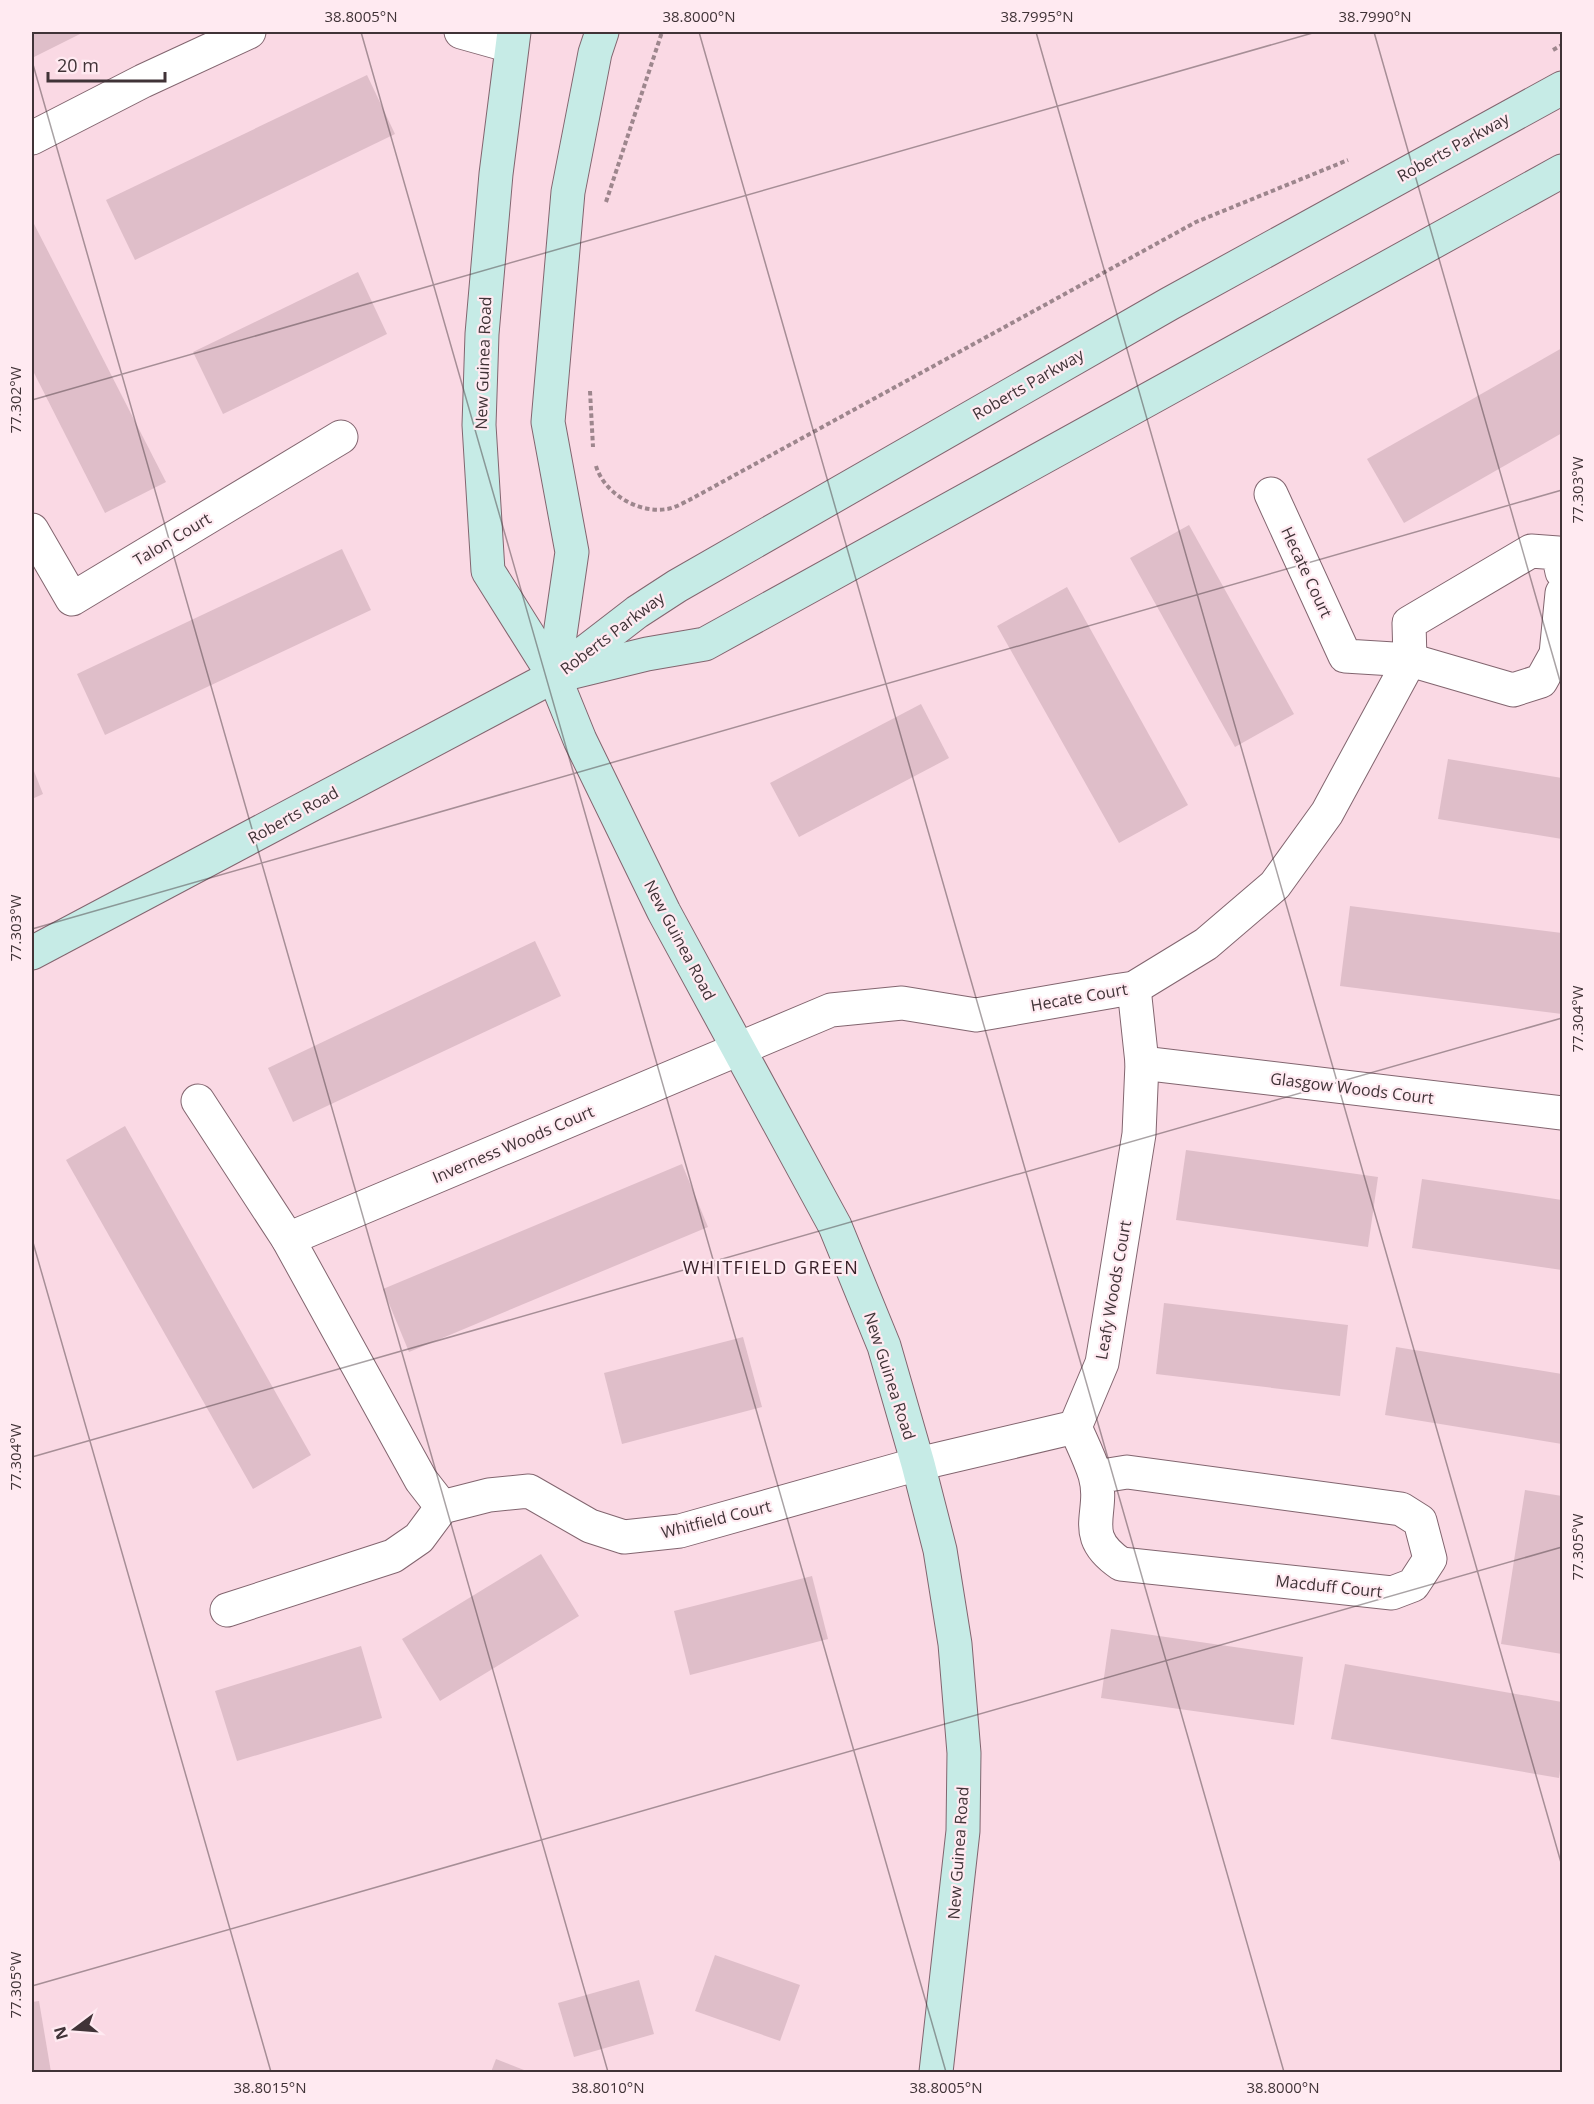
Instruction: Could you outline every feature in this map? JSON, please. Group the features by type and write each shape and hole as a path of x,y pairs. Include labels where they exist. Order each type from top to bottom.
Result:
{"main road":[{"name":"New Guinea Road","path":"555,676 572,552 548,422 553,340 568,192 602,32"},
{"name":"New Guinea Road","path":"513,39 496,174 482,334 479,425 488,571 555,676 580,740 664,912 835,1226 884,1346 918,1464 939,1550 955,1644 964,1753 963,1831 936,2073"},
{"name":"Roberts Parkway","path":"555,676 637,612 677,586 1168,304 1563,88"},
{"name":"Roberts Parkway","path":"555,676 647,654 705,644 1563,171"},
{"name":"Roberts Road","path":"32,953 555,676"}],"street":[{"path":"32,138 143,81 249,32"},
{"path":"461,32 513,39"},
{"name":"Talon Court","path":"32,530 72,599 341,437"},
{"name":"Hecate Court","path":"1271,494 1345,657 1410,660 1513,690 1541,681 1556,654 1563,593"},
{"name":"Hecate Court","path":"739,1049 831,1010 902,1003 976,1015 1134,988 1206,944 1275,885 1328,813 1410,660 1409,623 1531,551 1558,553 1563,572"},
{"name":"Leafy Woods Court","path":"1075,1427 1102,1363 1138,1134 1142,1063 1134,988"},
{"name":"Inverness Woods Court","path":"288,1239 739,1049"},
{"name":"Glasgow Woods Court","path":"1142,1063 1563,1113"},
{"path":"198,1101 288,1239 421,1480 442,1508 419,1538 393,1556 227,1610"},
{"path":"918,1464 1075,1427"},
{"name":"Macduff Court","path":"1075,1427 1096,1477 1096,1534 1104,1552 1121,1564 1392,1593 1413,1585 1430,1559 1420,1521 1401,1509 1126,1472 1096,1477"},
{"name":"Whitfield Court","path":"442,1508 489,1495 529,1491 590,1526 624,1537 680,1531 918,1464"}],"path":[{"path":"604,210 662,32"},
{"path":"1552,51 1563,45"},
{"path":"595,462 609,488 626,502 666,509 693,498 1196,222 1351,159"},
{"path":"591,380 593,454"}],"building":[{"path":"32,32 81,32 82,33 32,58"},
{"path":"367,75 395,134 135,260 106,200"},
{"path":"33,222 166,482 105,513 32,369"},
{"path":"358,272 387,334 223,414 193,352"},
{"path":"1562,348 1562,433 1404,523 1367,459"},
{"path":"1189,525 1294,714 1235,747 1130,558"},
{"path":"342,549 371,610 105,735 77,674"},
{"path":"1067,587 1188,805 1119,843 997,626"},
{"path":"921,704 949,758 799,837 770,783"},
{"path":"1448,759 1562,778 1562,839 1438,819"},
{"path":"32,766 43,794 32,799"},
{"path":"1350,906 1562,933 1562,1014 1340,986"},
{"path":"535,941 561,996 293,1122 268,1068"},
{"path":"125,1126 311,1455 253,1489 66,1160"},
{"path":"1186,1150 1378,1177 1368,1247 1176,1220"},
{"path":"682,1164 708,1227 409,1352 383,1289"},
{"path":"1422,1179 1562,1200 1562,1270 1412,1248"},
{"path":"1164,1303 1348,1325 1340,1396 1156,1374"},
{"path":"743,1337 762,1407 622,1444 604,1373"},
{"path":"1396,1347 1562,1374 1562,1444 1385,1415"},
{"path":"1525,1490 1562,1496 1562,1654 1501,1644"},
{"path":"541,1554 579,1616 440,1701 402,1639"},
{"path":"812,1576 828,1639 690,1675 674,1611"},
{"path":"1111,1629 1303,1657 1294,1725 1101,1698"},
{"path":"361,1646 382,1718 237,1761 215,1691"},
{"path":"1345,1664 1562,1702 1562,1756 1559,1778 1331,1739"},
{"path":"715,1955 800,1985 780,2041 695,2011"},
{"path":"639,1980 654,2034 574,2057 558,2003"},
{"path":"39,2001 51,2072 32,2072 32,2002"},
{"path":"496,2059 529,2072 491,2072"}],"district":[{"name":"WHITFIELD GREEN","path":"771,1267"}]}
